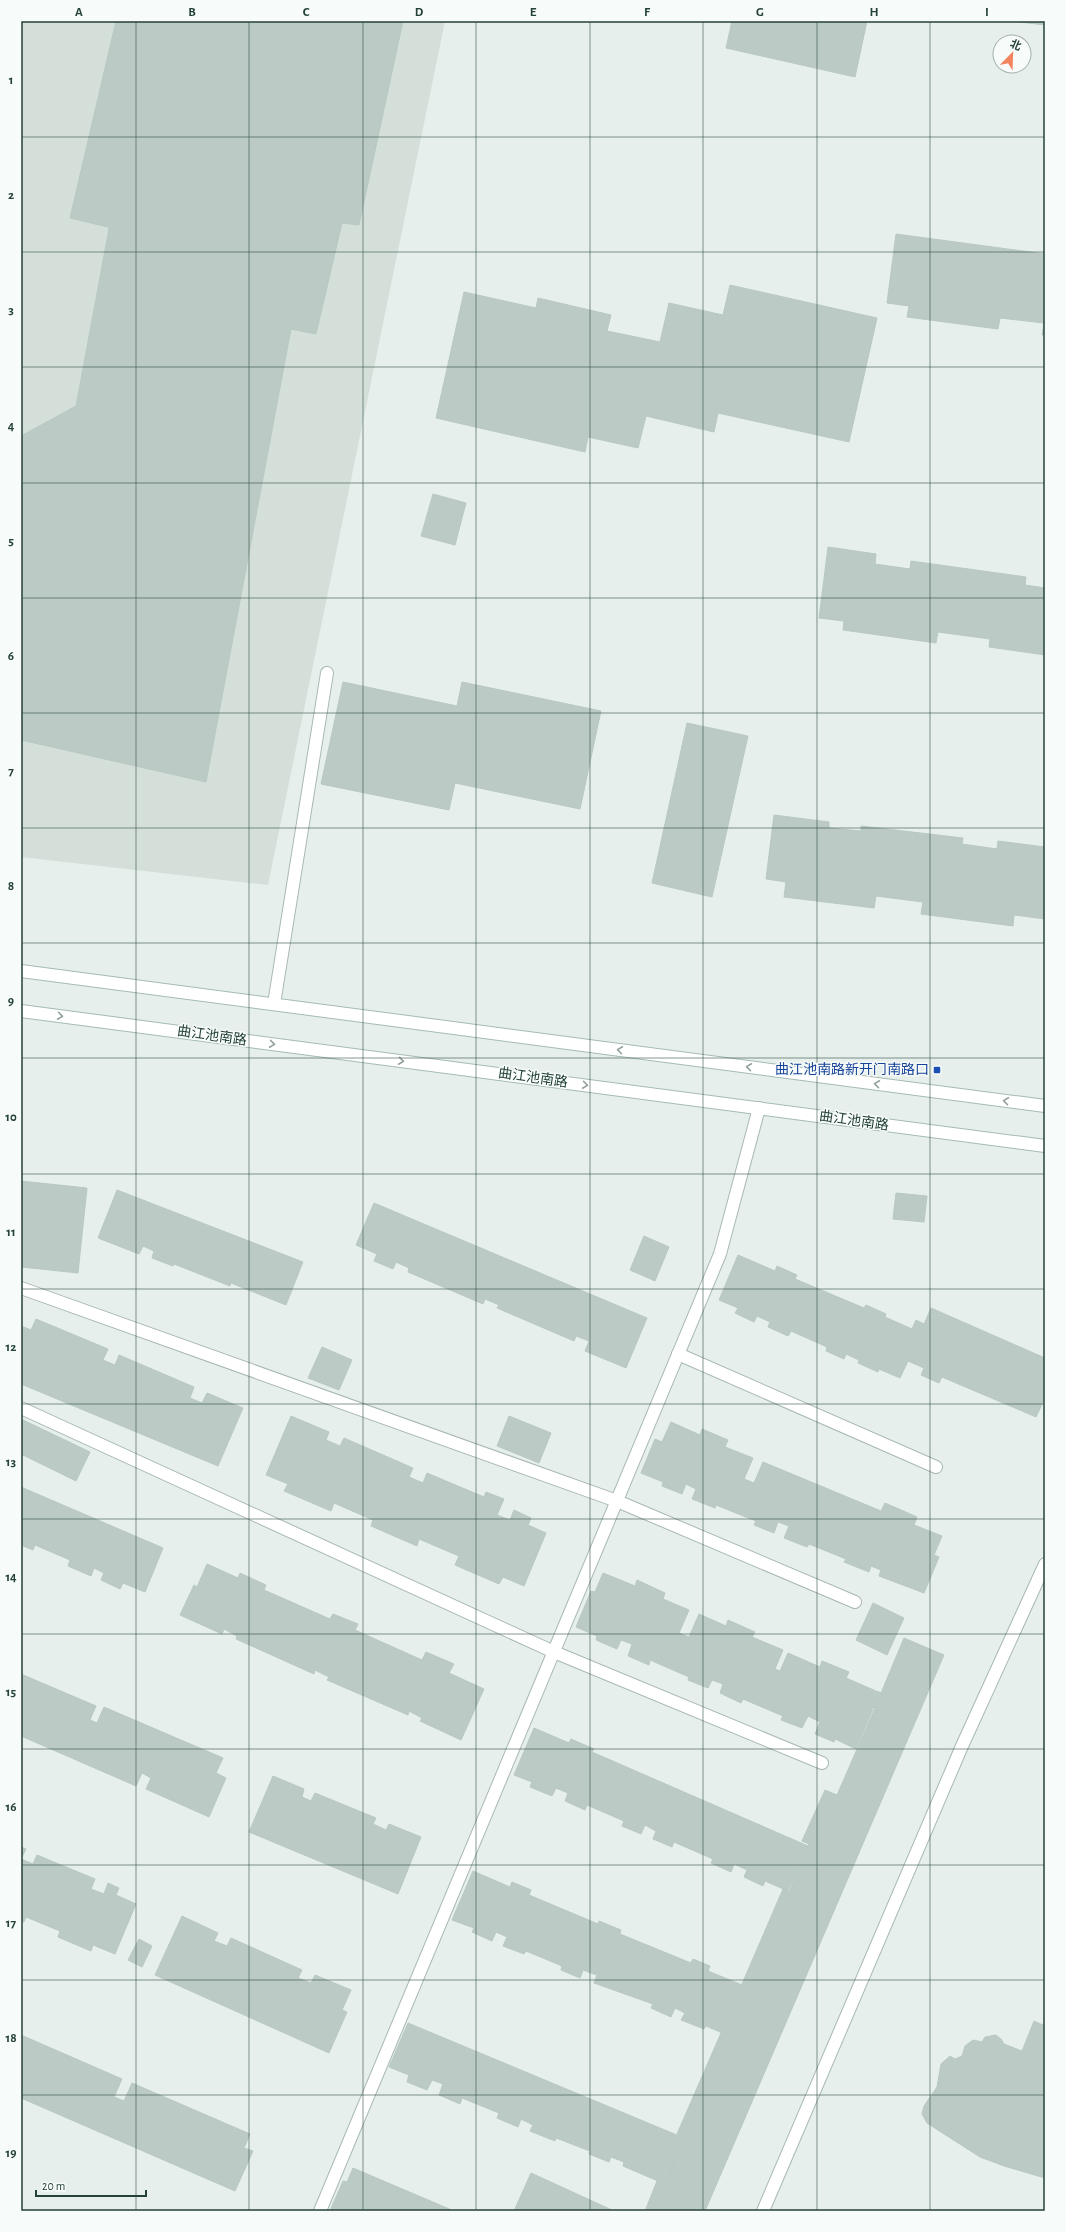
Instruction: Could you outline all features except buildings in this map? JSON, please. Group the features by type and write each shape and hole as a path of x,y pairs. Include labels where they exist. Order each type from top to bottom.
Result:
{"street":[{"path":"274,1004 327,673"},
{"path":"21,971 1045,1106"},
{"name":"曲江池南路","path":"21,1011 1045,1146"},
{"path":"320,2211 720,1254 759,1108"},
{"path":"21,1288 617,1501 855,1602"},
{"path":"678,1354 936,1467"},
{"path":"21,1408 554,1652 822,1763"},
{"path":"763,2211 962,1746 1045,1564"}],"shaded area":[{"path":"21,21 445,21 268,885 21,857"}],"place":[{"name":"曲江池南路新开门南路口","path":"937,1070"}]}
